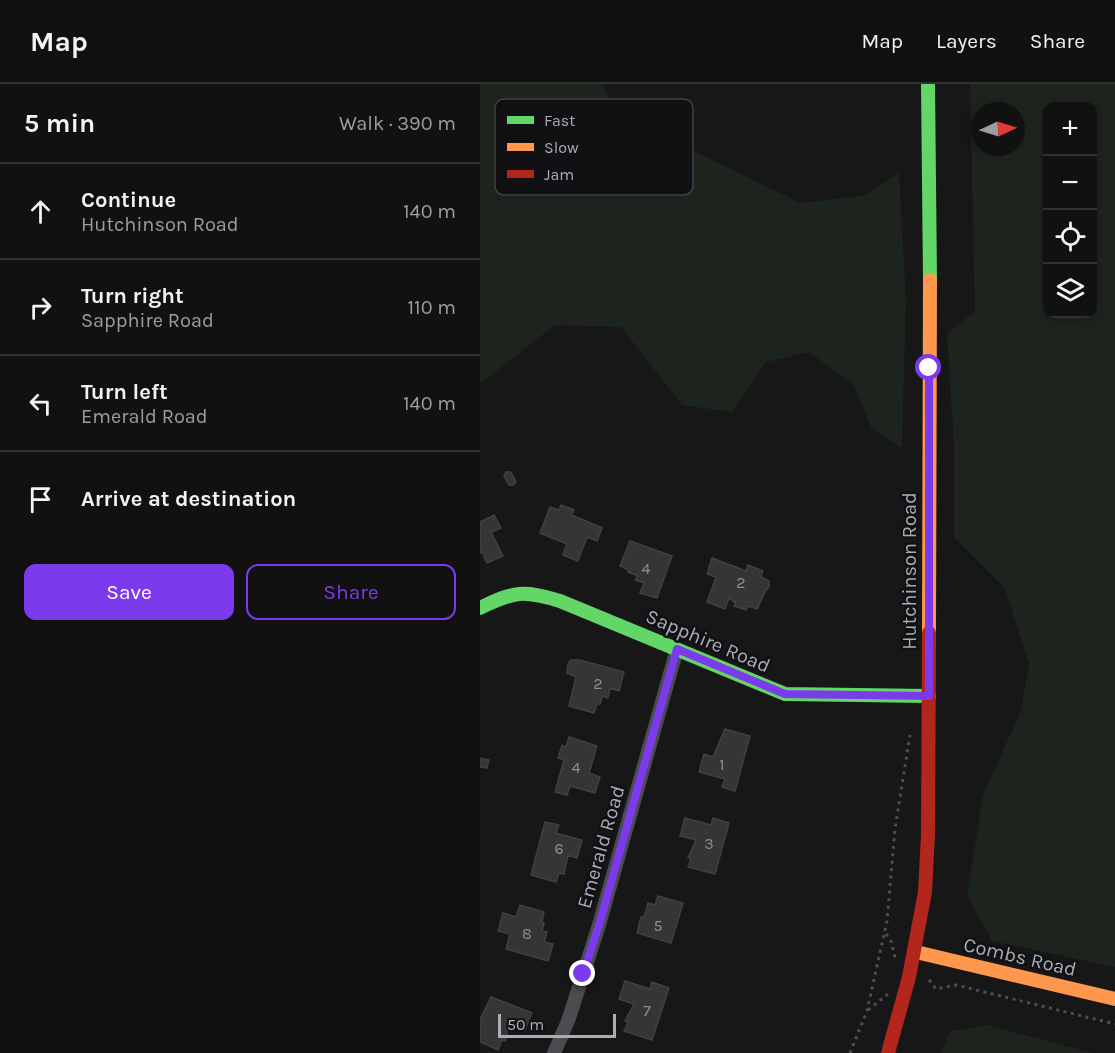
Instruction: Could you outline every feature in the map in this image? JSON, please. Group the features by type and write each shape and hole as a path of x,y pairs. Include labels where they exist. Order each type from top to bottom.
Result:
{"street":[{"name":"Hutchinson Road","path":"888,1053 916,952 924,898 928,835 928,84"},
{"name":"Sapphire Road","path":"480,608 509,594 537,594 560,601 785,694 929,696"},
{"name":"Emerald Road","path":"554,1053 568,1021 599,925 677,649"},
{"name":"Combs Road","path":"916,952 1115,999"}],"path":[{"path":"850,1053 867,1011 885,932 895,829 911,728"},
{"path":"885,932 891,941 896,961"},
{"path":"929,981 936,989 956,985 1115,1024"},
{"path":"867,1011 887,996 890,987"}],"shaded area":[{"path":"480,84 602,84 610,99 495,99 495,195 693,195 693,151 801,203 866,195 899,173 906,300 902,448 872,429 854,385 809,352 766,362 732,412 682,405 621,327 555,325 480,384"},
{"path":"970,84 1115,84 1115,967 992,941 967,895 983,795 1020,713 1029,665 1005,588 954,537 954,446 947,333 975,312 972,156 1025,156 1025,102 971,102 971,130"},
{"path":"987,1025 1093,1053 940,1053 951,1031"}],"building":[{"path":"506,472 511,472 516,482 513,485 509,485 504,476"},
{"path":"561,505 574,510 572,515 602,528 597,541 587,537 578,561 563,555 567,544 540,533 550,507 559,510"},
{"path":"494,515 501,528 491,532 503,556 487,563 482,552 480,553 480,522"},
{"path":"630,541 672,556 657,598 640,593 644,583 635,580 638,576 620,566"},
{"path":"712,558 746,571 748,565 763,571 761,577 769,581 769,587 757,609 748,606 746,610 734,606 736,600 734,602 729,598 725,609 707,602 716,577 707,574"},
{"path":"571,660 580,660 624,672 619,691 610,688 608,698 602,696 594,713 569,706 576,677 567,673"},
{"path":"725,729 750,736 735,791 722,787 725,779 699,772 704,754 713,757"},
{"path":"569,737 597,746 589,773 600,777 595,793 570,786 567,795 555,792 564,760 558,758 562,745 566,747"},
{"path":"480,758 489,760 487,768 480,767"},
{"path":"685,818 711,825 713,818 729,823 715,874 688,867 691,858 688,858 696,840 680,836"},
{"path":"545,822 559,825 556,833 582,840 577,858 568,855 564,874 559,873 556,882 531,875"},
{"path":"658,896 683,903 671,943 637,933 648,903 655,905"},
{"path":"520,905 544,912 542,931 547,932 544,942 553,944 548,961 506,949 510,934 498,931 503,913 516,917"},
{"path":"625,981 650,989 652,982 669,988 652,1040 624,1031 628,1022 625,1021 634,1004 619,999"},
{"path":"491,997 532,1013 525,1030 509,1024 505,1041 502,1040 498,1050 480,1042 480,1020"}],"traffic: fast":[{"path":"928,84 930,280"},
{"path":"480,608 502,598 519,594 537,595 560,601 785,694 929,696"}],"traffic: slow":[{"path":"929,633 930,280"},
{"path":"916,952 1115,999"}],"traffic: jam":[{"path":"888,1053 909,977 925,892 928,835 929,633"}],"route":[{"path":"583,974 677,649 785,694 929,696 929,368"}]}
